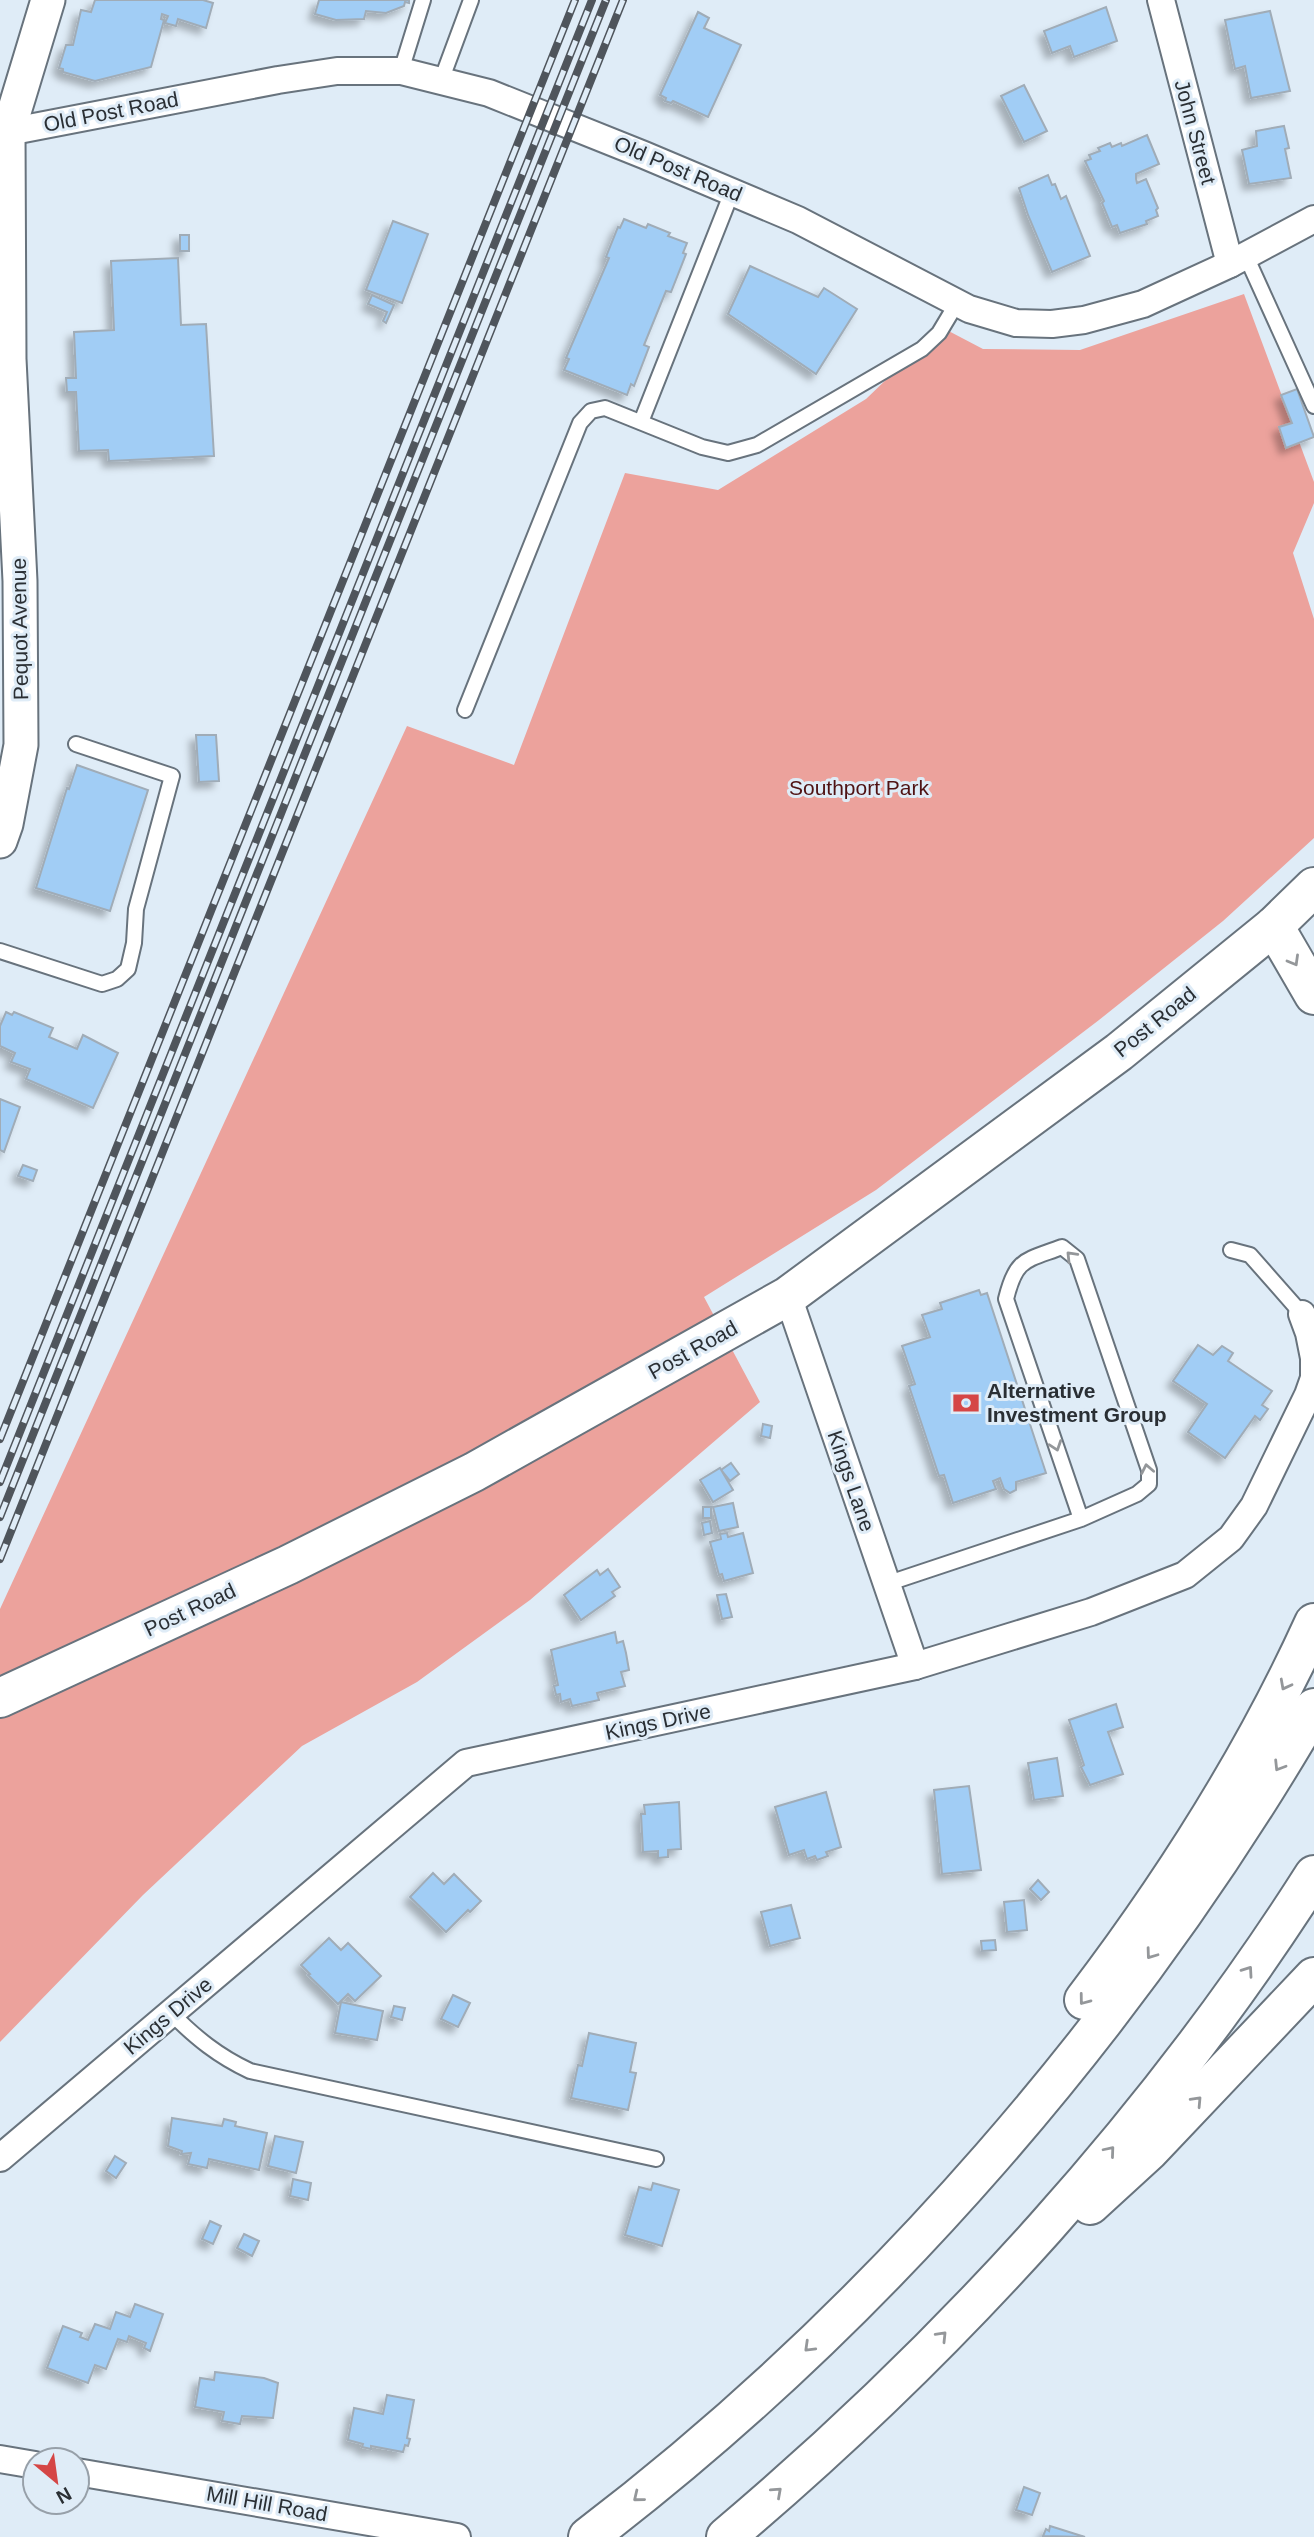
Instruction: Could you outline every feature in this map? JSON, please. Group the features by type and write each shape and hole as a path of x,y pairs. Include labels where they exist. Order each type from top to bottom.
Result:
{"main road":[{"name":"Post Road","path":"0,1698 288,1565 474,1472 788,1296 1108,1060 1274,926 1314,887"},
{"path":"1274,926 1314,995"},
{"path":"850,2307 1108,1969 1194,1844 1295,1665 1314,1623"},
{"path":"588,2537 697,2449 775,2380 850,2307 992,2156 1122,1994 1242,1825 1314,1708"},
{"path":"726,2537 836,2440 911,2368 1052,2218 1184,2059 1314,1875"},
{"path":"983,2294 1106,2192 1149,2151 1314,1977"}],"street":[{"name":"Pequot Avenue","path":"0,841 6,824 21,745 20,581 5,357 4,127 48,0"},
{"name":"John Street","path":"1160,0 1238,260"},
{"name":"Old Post Road","path":"4,127 337,71 401,71 489,93 732,192 798,220 969,309 1016,323 1052,324 1084,320 1143,304 1238,260 1314,219"},
{"name":"Kings Lane","path":"788,1296 915,1666"},
{"name":"Kings Drive","path":"0,2158 466,1763 915,1666 1091,1612 1185,1575 1231,1538 1254,1506 1308,1395 1314,1378 1314,1358 1309,1333 1301,1314"},
{"path":"0,2459 21,2463"},
{"name":"Mill Hill Road","path":"91,2474 452,2536"}],"lane":[{"path":"401,71 423,0"},
{"path":"441,81 471,0"},
{"path":"641,422 732,192"},
{"path":"1238,260 1314,405"},
{"path":"465,710 580,423 592,411 605,408 702,447 728,453 757,445 922,349 939,332 957,303"},
{"path":"0,951 102,984 117,979 128,969 135,943 136,909 172,776 76,744"},
{"path":"887,1584 1081,1519 1137,1494 1149,1484 1149,1470 1077,1259 1062,1247 1021,1262 1011,1279 1006,1299 1081,1519"},
{"path":"1231,1250 1250,1255 1301,1314"},
{"path":"171,2013 196,2039 221,2057 250,2071 656,2159"}],"green space":[{"name":"Southport Park","path":"1244,294 1314,482 1314,503 1293,553 1314,619 1314,838 1223,921 1099,1020 876,1190 704,1297 760,1402 530,1600 417,1682 302,1746 143,1895 0,2042 0,1609 407,726 514,765 625,473 718,490 866,399 941,327 983,349 1080,350"}],"building":[{"path":"95,0 203,0 213,3 206,28 178,19 176,26 165,23 168,16 162,14 161,19 164,20 151,67 95,81 63,72 63,69 59,68 66,45 73,45 81,10 91,12"},
{"path":"319,0 409,0 409,3 405,2 404,6 386,13 366,11 364,19 336,20 315,14"},
{"path":"1106,7 1117,41 1074,57 1070,46 1052,53 1044,31"},
{"path":"1270,11 1290,91 1251,98 1245,66 1235,69 1225,20"},
{"path":"698,12 709,18 704,28 741,45 708,117 673,101 665,101 666,98 660,95"},
{"path":"1024,85 1047,131 1024,142 1001,96"},
{"path":"1284,126 1291,178 1249,184 1242,150 1257,146 1256,131"},
{"path":"1147,135 1159,164 1136,174 1136,179 1137,183 1146,179 1158,208 1158,216 1146,221 1147,224 1120,233 1117,225 1112,227 1102,203 1104,201 1085,161 1091,159 1089,155 1100,151 1098,148 1110,143 1112,147 1121,143 1122,146"},
{"path":"1048,175 1061,199 1066,196 1090,256 1052,272 1019,188"},
{"path":"624,219 646,228 648,224 687,243 683,253 686,254 671,292 666,291 644,345 649,347 634,386 631,384 627,395 564,370 569,359 566,358 609,258 606,257"},
{"path":"393,221 428,234 402,303 366,290"},
{"path":"180,235 189,235 189,251 180,251"},
{"path":"178,258 181,325 206,324 214,456 109,461 108,450 79,451 76,392 67,392 66,378 76,378 74,332 114,330 111,261"},
{"path":"750,266 818,297 824,288 857,309 816,374 728,314"},
{"path":"372,295 394,305 386,323 383,321 387,312 368,304"},
{"path":"1297,389 1314,437 1286,448 1279,427 1292,423 1281,395"},
{"path":"196,735 216,735 219,781 199,782"},
{"path":"77,765 148,790 110,911 36,888 67,788 69,789"},
{"path":"6,1012 12,1015 14,1012 53,1028 49,1037 77,1049 83,1035 118,1053 93,1108 26,1079 30,1069 11,1062 15,1053 0,1046 0,1026"},
{"path":"0,1099 20,1107 4,1152 0,1150"},
{"path":"23,1165 37,1170 33,1181 18,1176"},
{"path":"979,1290 981,1295 987,1293 1046,1473 1016,1482 1016,1490 1010,1493 1004,1489 1000,1478 993,1481 996,1489 953,1503 944,1475 939,1476 909,1386 915,1384 902,1346 930,1337 922,1315 942,1309 940,1303"},
{"path":"1198,1345 1213,1355 1222,1346 1233,1353 1228,1361 1272,1391 1262,1405 1268,1409 1260,1420 1255,1416 1225,1458 1188,1432 1207,1404 1173,1381"},
{"path":"763,1424 772,1426 770,1438 761,1436"},
{"path":"731,1463 739,1474 730,1481 721,1470"},
{"path":"720,1468 733,1490 713,1502 700,1480"},
{"path":"733,1503 738,1527 719,1531 713,1507"},
{"path":"703,1507 711,1507 711,1518 703,1518"},
{"path":"710,1521 712,1533 704,1535 702,1523"},
{"path":"727,1533 728,1537 743,1533 753,1573 724,1581 722,1574 719,1575 710,1542 721,1539 720,1534"},
{"path":"608,1569 620,1587 612,1592 615,1596 581,1620 564,1595 597,1570 600,1575"},
{"path":"726,1594 732,1617 722,1619 717,1595"},
{"path":"615,1632 617,1643 623,1641 626,1653 629,1670 621,1672 625,1686 597,1693 599,1700 572,1706 570,1699 561,1702 560,1694 556,1695 554,1686 558,1685 551,1650"},
{"path":"1116,1704 1123,1727 1108,1732 1123,1774 1090,1785 1081,1767 1084,1765 1069,1720"},
{"path":"1057,1758 1063,1796 1034,1800 1028,1763"},
{"path":"969,1786 981,1870 942,1874 934,1790"},
{"path":"826,1792 841,1847 826,1852 828,1856 817,1860 815,1856 807,1859 804,1850 789,1855 775,1807"},
{"path":"679,1802 681,1849 668,1850 668,1857 658,1858 658,1851 643,1852 641,1814 645,1814 644,1805"},
{"path":"433,1873 444,1884 454,1874 481,1901 446,1932 410,1897"},
{"path":"1038,1880 1049,1892 1041,1900 1030,1889"},
{"path":"1024,1900 1027,1930 1007,1932 1004,1902"},
{"path":"791,1905 800,1938 770,1946 761,1912"},
{"path":"329,1938 341,1950 348,1943 381,1976 355,2001 348,1994 338,2004 301,1965"},
{"path":"995,1940 996,1950 982,1951 981,1941"},
{"path":"453,1995 470,2003 458,2027 441,2019"},
{"path":"341,2002 383,2011 377,2040 335,2033"},
{"path":"394,2006 405,2008 402,2020 391,2017"},
{"path":"589,2033 636,2043 630,2072 636,2073 628,2110 571,2098"},
{"path":"172,2118 222,2126 224,2119 236,2122 235,2126 267,2133 259,2170 209,2159 207,2168 188,2164 191,2153 181,2154 182,2151 168,2146"},
{"path":"275,2136 303,2142 296,2173 268,2166"},
{"path":"115,2156 126,2163 116,2178 106,2171"},
{"path":"293,2179 311,2183 308,2200 290,2196"},
{"path":"653,2183 679,2190 662,2246 625,2235 639,2187 651,2190"},
{"path":"210,2221 221,2226 213,2244 202,2239"},
{"path":"244,2234 259,2241 252,2256 237,2248"},
{"path":"135,2304 163,2314 150,2351 144,2348 146,2343 129,2336 127,2342 118,2339 106,2369 95,2365 88,2383 47,2368 63,2326 82,2333 80,2337 88,2340 95,2324 110,2329 116,2312 130,2317"},
{"path":"215,2372 264,2378 278,2383 273,2418 242,2416 240,2424 222,2421 224,2412 195,2407 200,2378 214,2380"},
{"path":"387,2395 414,2400 407,2438 410,2439 403,2452 371,2446 371,2449 348,2440 354,2408 383,2414"},
{"path":"1024,2487 1040,2493 1032,2515 1016,2510"},
{"path":"1050,2526 1085,2537 1043,2536"}],"railway":[{"path":"0,1439 575,0"},
{"path":"0,1482 592,0"},
{"path":"0,1517 606,0"},
{"path":"0,1559 623,0"}],"place":[{"name":"Alternative Investment Group","path":"966,1403"}]}
